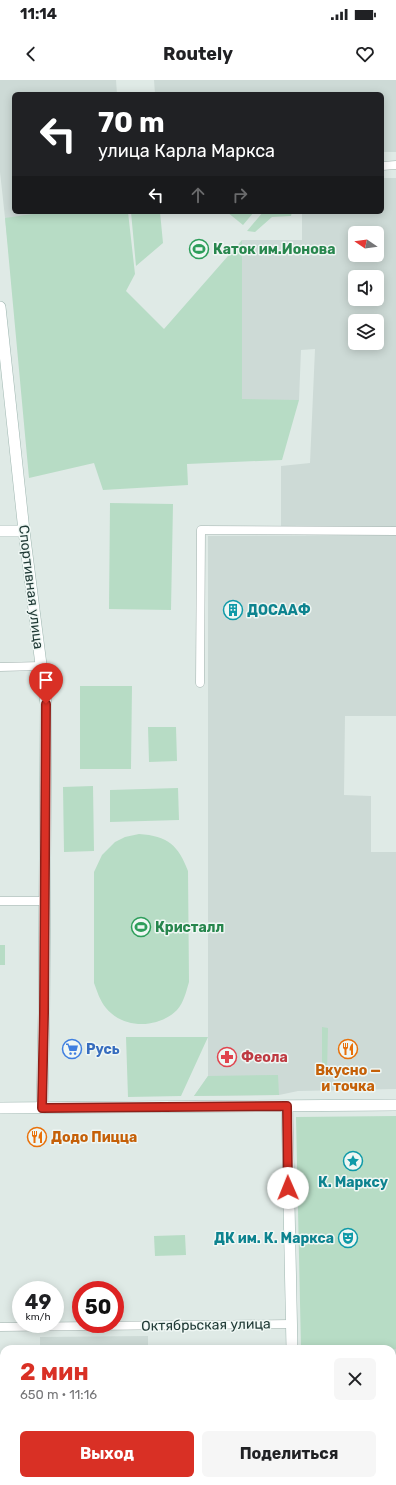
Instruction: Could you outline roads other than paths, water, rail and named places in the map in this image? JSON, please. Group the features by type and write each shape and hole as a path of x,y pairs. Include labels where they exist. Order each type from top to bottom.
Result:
{"street":[{"path":"384,166 396,165"},
{"name":"Спортивная улица","path":"0,307 24,531 46,704 42,1108"},
{"path":"200,683 201,530 396,531"},
{"path":"0,531 24,531"},
{"path":"0,667 41,666"},
{"path":"0,901 45,901"},
{"path":"0,1108 396,1105"},
{"path":"287,1106 292,1345"},
{"name":"Октябрьская улица","path":"0,1327 291,1324"}],"place":[{"name":"Каток им.Ионова","path":"199,249"},
{"name":"ДОСААФ","path":"233,610"},
{"name":"Кристалл","path":"141,927"},
{"name":"Русь","path":"72,1049"},
{"name":"Вкусно — и точка","path":"348,1049"},
{"name":"Феола","path":"227,1057"},
{"name":"Додо Пицца","path":"37,1137"},
{"name":"К. Марксу","path":"353,1161"},
{"name":"ДК им. К. Маркса","path":"348,1238"}]}
